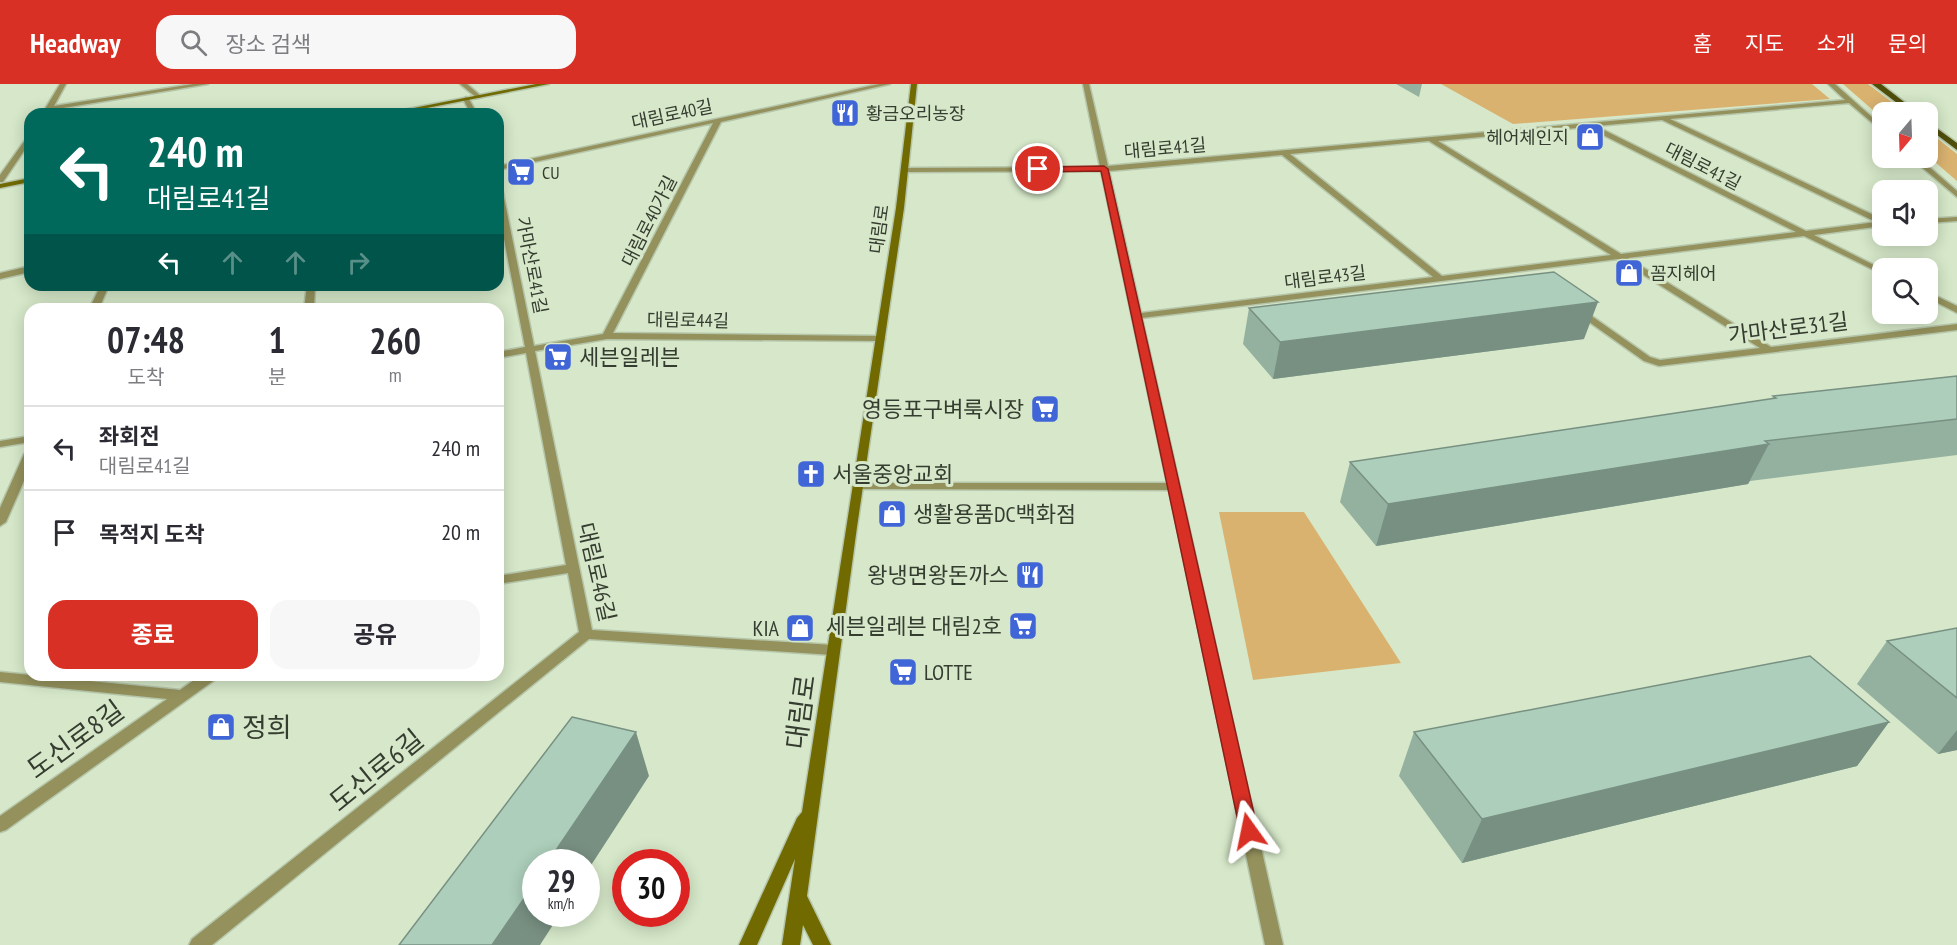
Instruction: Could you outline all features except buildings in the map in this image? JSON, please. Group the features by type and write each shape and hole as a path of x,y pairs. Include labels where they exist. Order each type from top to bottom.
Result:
{"main road":[{"path":"1876,84 1900,102"},
{"path":"1938,132 1957,147"}],"street":[{"path":"49,108 63,84"},
{"path":"70,108 205,84"},
{"path":"463,84 479,97"},
{"path":"418,108 546,84"},
{"name":"대림로40길","path":"504,167 887,84"},
{"name":"대림로","path":"791,945 905,170 914,84"},
{"path":"1086,84 1274,945"},
{"path":"1831,84 1872,120"},
{"path":"466,99 471,108"},
{"name":"대림로41길","path":"905,170 1104,169 1851,101"},
{"name":"대림로41길","path":"1662,118 1872,218"},
{"name":"대림로40가길","path":"607,336 718,121"},
{"name":"대림로41길","path":"1587,125 1806,234"},
{"path":"1430,139 1770,350"},
{"path":"0,180 24,146"},
{"path":"1284,153 1441,279"},
{"path":"1926,168 1957,195"},
{"path":"0,186 24,181"},
{"name":"가마산로41길","path":"504,217 531,349"},
{"path":"1938,220 1957,219"},
{"name":"대림로43길","path":"1136,316 1872,224"},
{"path":"1806,234 1872,267"},
{"path":"1517,269 1527,276"},
{"path":"0,276 24,270"},
{"path":"1938,300 1957,310"},
{"name":"가마산로31길","path":"1573,308 1647,359 1659,363 1957,327"},
{"name":"대림로44길","path":"504,354 607,336 880,339"},
{"name":"대림로46길","path":"531,349 586,634 833,651"},
{"path":"0,444 24,440"},
{"path":"0,522 24,468"},
{"path":"857,486 1174,487"},
{"path":"504,579 573,568"},
{"name":"도신로6길","path":"198,945 586,634"},
{"path":"0,677 24,680"},
{"path":"38,681 181,696"},
{"name":"도신로8길","path":"0,825 202,681"},
{"path":"748,945 811,806"},
{"path":"798,897 822,945"}],"shaded area":[{"path":"1441,84 1812,84 1830,99 1513,124"},
{"path":"1843,84 1868,84 1892,102 1872,102 1872,109"},
{"path":"1938,139 1957,154 1957,181 1938,165"},
{"path":"1219,512 1304,512 1401,663 1253,680"}],"place":[{"name":"황금오리농장","path":"845,113"},
{"name":"헤어체인지","path":"1590,137"},
{"name":"CU","path":"521,172"},
{"name":"꼼지헤어","path":"1629,273"},
{"name":"세븐일레븐","path":"558,357"},
{"name":"영등포구벼룩시장","path":"1045,409"},
{"name":"서울중앙교회","path":"811,474"},
{"name":"생활용품DC백화점","path":"892,514"},
{"name":"왕냉면왕돈까스","path":"1030,575"},
{"name":"세븐일레븐 대림2호","path":"1023,626"},
{"name":"KIA","path":"800,628"},
{"name":"LOTTE","path":"903,672"},
{"name":"정희","path":"221,727"}],"route":[{"path":"1038,169 1104,169 1249,831"}]}
